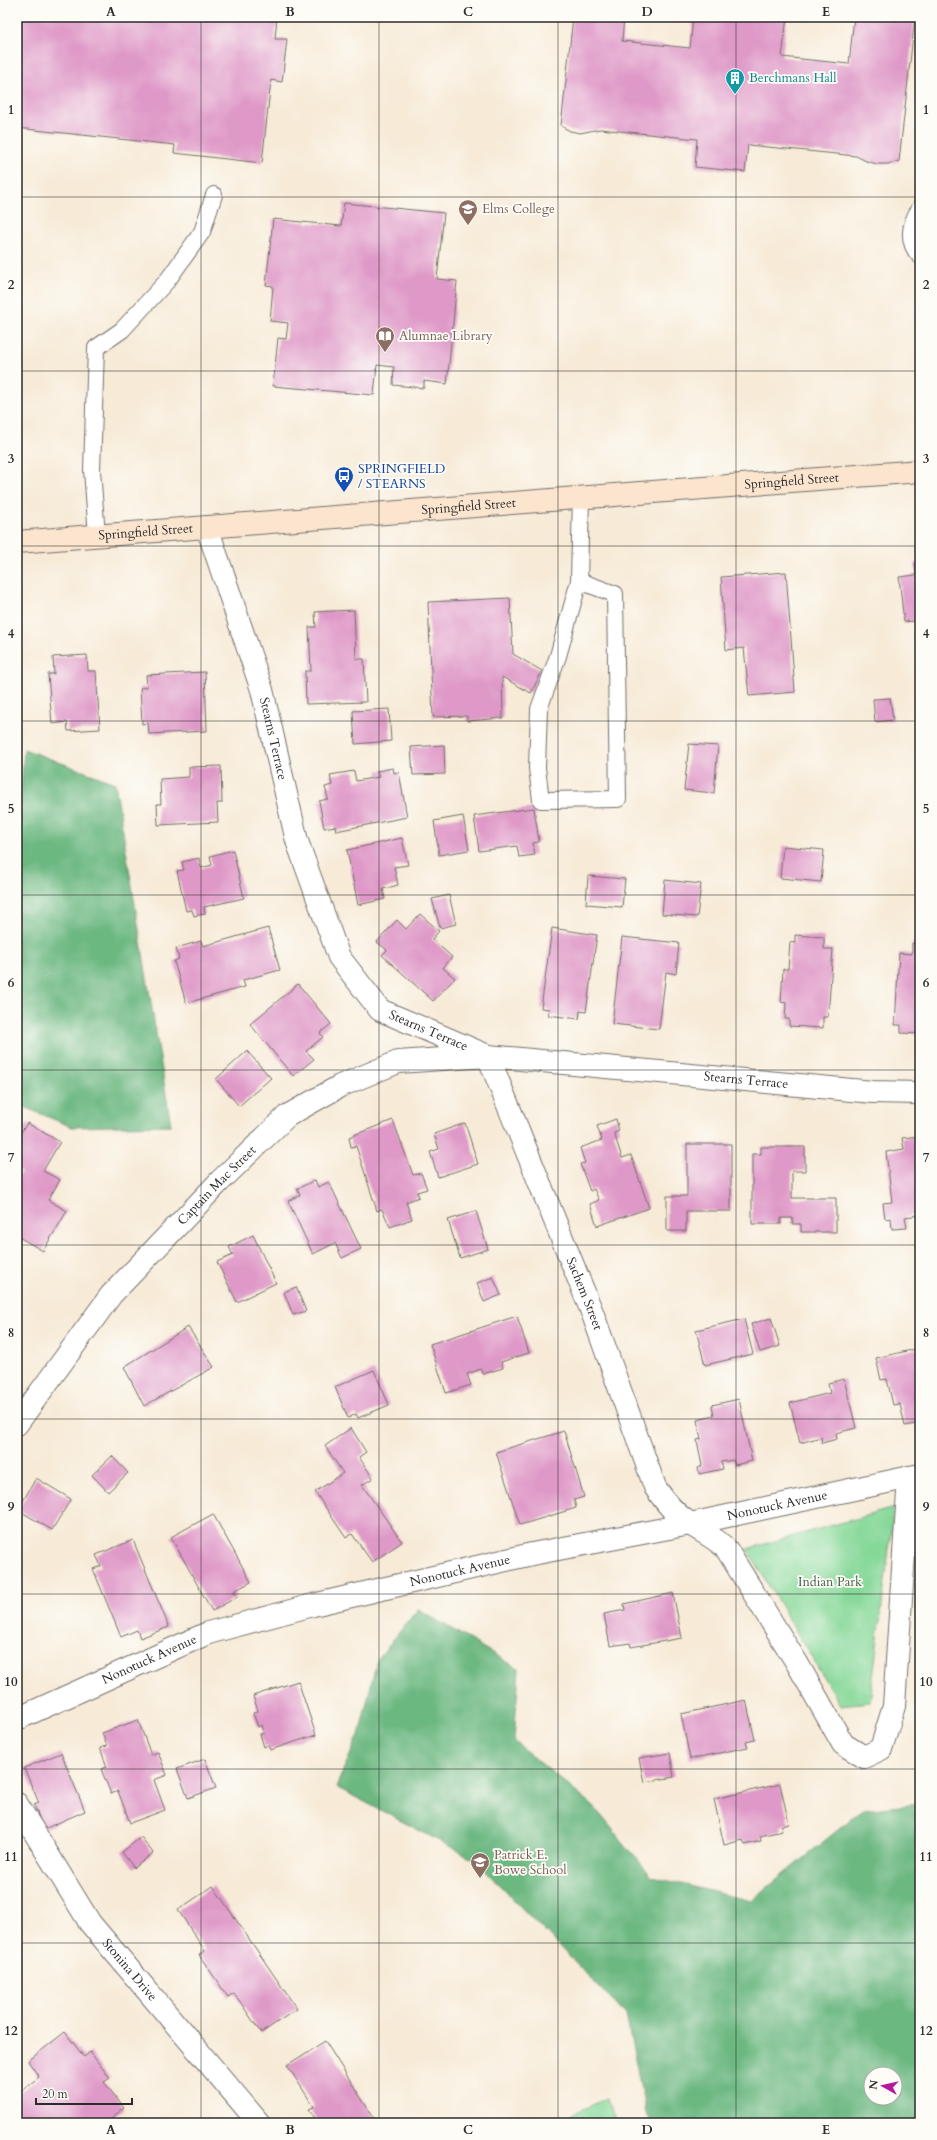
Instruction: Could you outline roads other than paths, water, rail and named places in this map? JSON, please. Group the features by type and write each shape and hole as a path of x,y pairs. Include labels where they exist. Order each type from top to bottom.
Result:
{"main road":[{"name":"Springfield Street","path":"17,542 920,471"}],"street":[{"name":"Stearns Terrace","path":"207,527 262,690 297,841 339,958 380,1010 488,1056 873,1092 920,1093"},
{"name":"Captain Mac Street","path":"17,1424 111,1295 220,1181 287,1116 340,1086 398,1062 488,1056"},
{"name":"Sachem Street","path":"488,1056 592,1312 655,1487 668,1507 690,1524"},
{"path":"690,1524 715,1538 727,1550 797,1663 843,1744 864,1757 881,1749 894,1706 915,1476"},
{"name":"Nonotuck Avenue","path":"17,1719 208,1633 313,1605 525,1556 690,1524 915,1476"},
{"name":"Stonina Drive","path":"17,1804 90,1923 259,2123"}],"lane":[{"path":"97,536 92,470 96,348 122,330 167,280 202,232 214,195"},
{"path":"920,208 914,218 911,229 912,241 916,252 920,256"},
{"path":"579,581 615,594 618,799 541,800 537,768 539,708 558,656 579,581 581,497"}],"place":[{"name":"Berchmans Hall","path":"735,95"},
{"name":"Elms College","path":"468,226"},
{"name":"Alumnae Library","path":"385,353"},
{"name":"SPRINGFIELD / STEARNS","path":"344,493"},
{"name":"Patrick E. Bowe School","path":"480,1879"}],"park label":[{"name":"Indian Park","path":"830,1582"}]}
